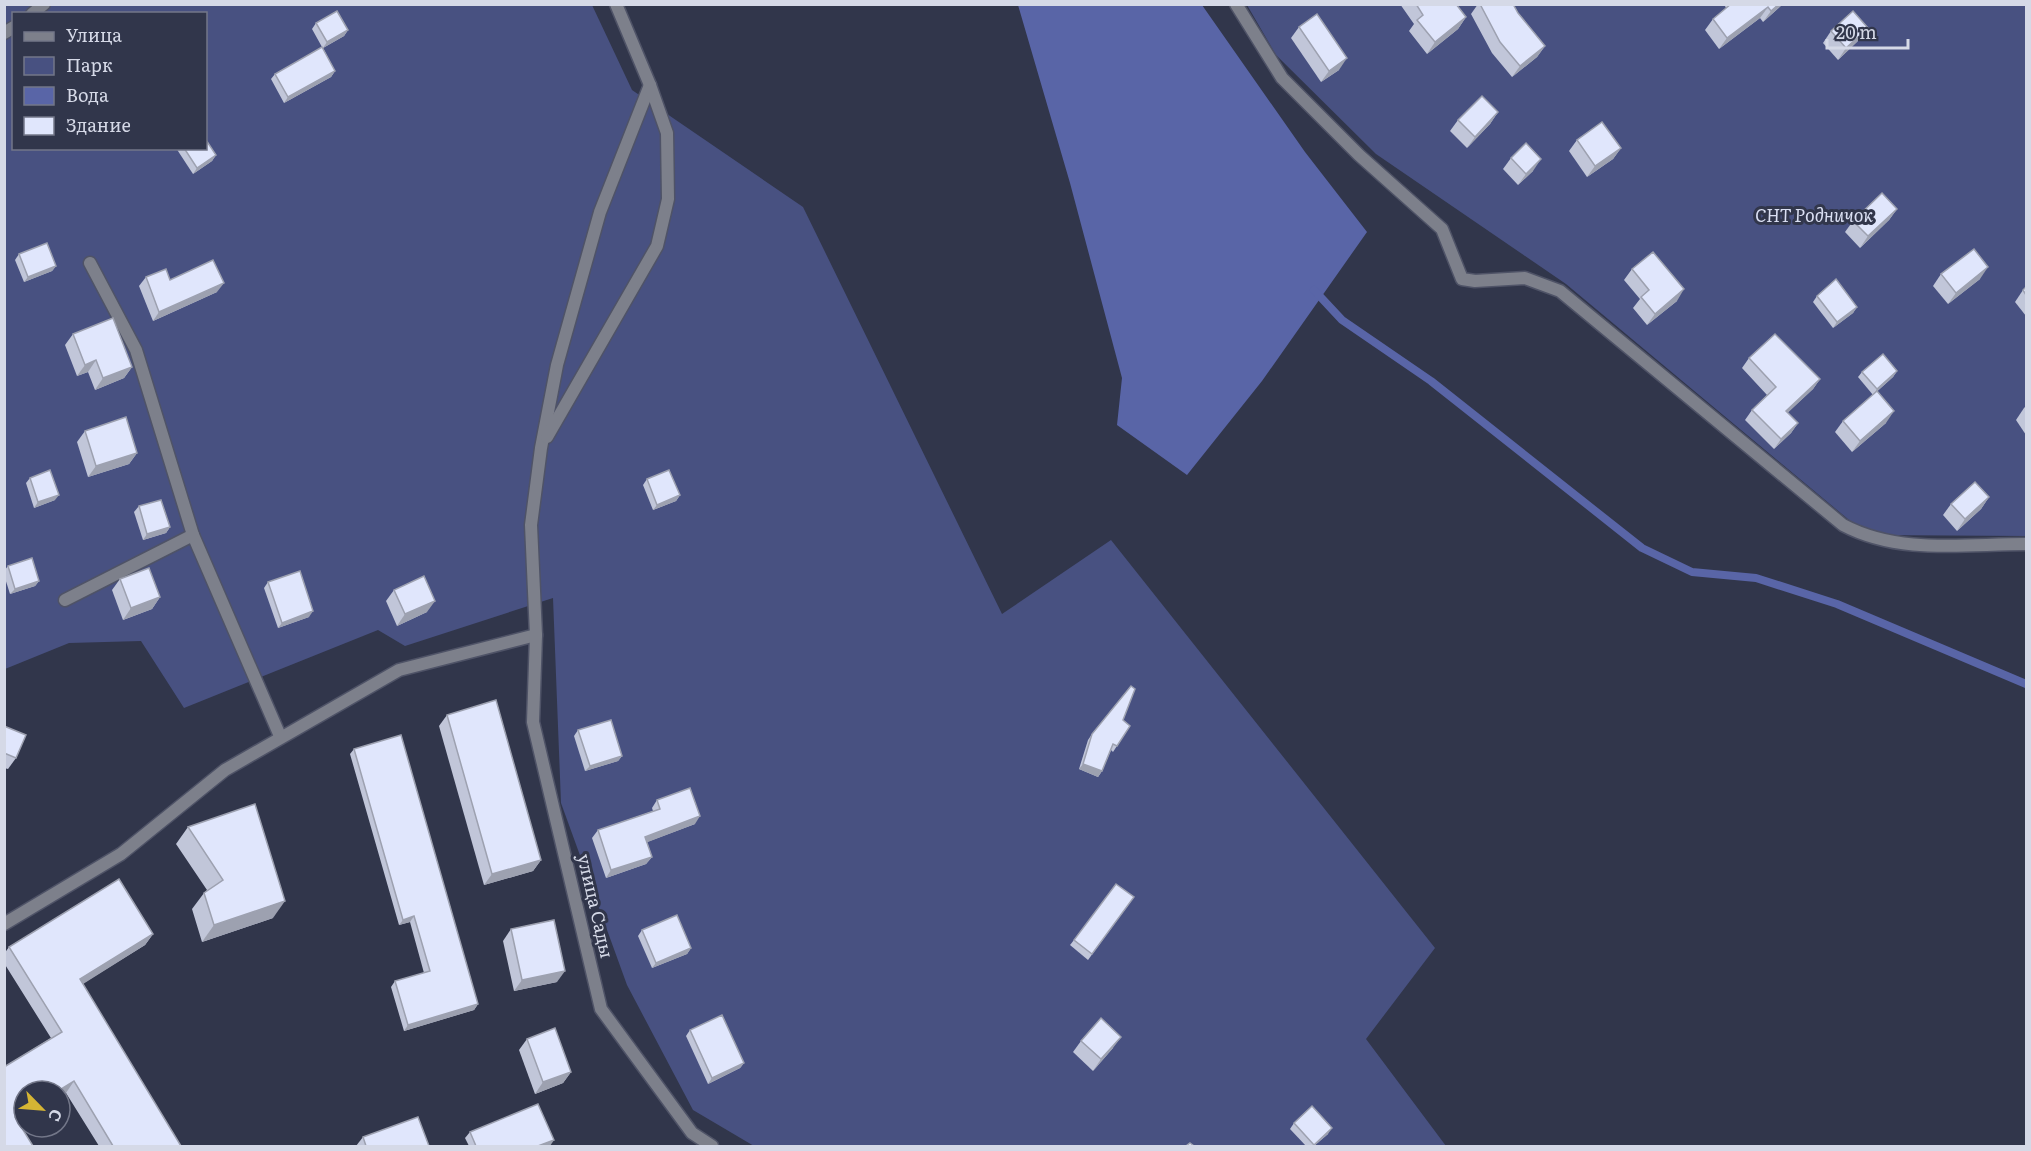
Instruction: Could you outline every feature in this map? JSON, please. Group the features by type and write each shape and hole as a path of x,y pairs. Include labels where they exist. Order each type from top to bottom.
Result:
{"street":[{"path":"541,448 657,246 668,199 667,133 650,85 616,4"},
{"path":"1236,4 1282,78 1359,155 1442,228 1462,279 1475,281 1526,278 1560,291 1843,525 1864,536 1919,547 2026,544"},
{"name":"улица Сады","path":"650,85 600,212 557,365 541,448 531,525 536,635 533,722 601,1010 692,1133 712,1146"},
{"path":"90,263 136,350 193,536 280,736"},
{"path":"65,600 193,536"},
{"path":"4,924 121,854 225,770 280,736 399,670 536,635"}],"green space":[{"path":"5,5 592,5 632,90 803,207 1002,614 1111,540 1435,948 1366,1039 1446,1146 754,1146 693,1110 627,985 561,803 553,598 405,646 378,630 184,708 141,641 69,643 5,669"},
{"name":"СНТ Родничок","path":"1247,5 2026,5 2026,536 1867,535 1566,284 1376,154 1276,55"}],"water":[{"path":"1018,5 1202,5 1305,152 1367,232 1262,381 1187,475 1117,425 1122,378 1070,183"}],"building":[{"path":"1416,4 1456,4 1466,17 1435,42 1417,20 1423,15"},
{"path":"1480,4 1513,4 1545,46 1520,66 1500,42"},
{"path":"1731,4 1779,4 1771,11 1768,7 1727,38 1713,19"},
{"path":"337,11 348,30 327,42 316,23"},
{"path":"1853,11 1868,28 1846,48 1831,31"},
{"path":"1317,14 1347,58 1329,71 1299,27"},
{"path":"322,47 335,71 288,97 275,74"},
{"path":"1482,96 1498,112 1475,137 1458,120"},
{"path":"1602,122 1621,148 1595,166 1577,140"},
{"path":"207,142 216,155 197,168 185,150 207,150"},
{"path":"1526,143 1541,159 1526,174 1511,158"},
{"path":"1882,193 1897,209 1868,236 1853,221"},
{"path":"47,243 56,266 28,277 19,254"},
{"path":"1974,249 1988,267 1956,293 1941,274"},
{"path":"1653,252 1684,289 1655,314 1641,297 1649,290 1632,269"},
{"path":"213,260 224,283 159,312 146,277 166,269 170,280"},
{"path":"1836,279 1857,307 1837,322 1817,296"},
{"path":"113,318 132,367 103,378 96,360 85,365 73,334"},
{"path":"1775,334 1820,379 1786,411 1798,423 1781,439 1752,410 1776,387 1749,358"},
{"path":"1883,354 1897,371 1877,389 1862,372"},
{"path":"1877,391 1894,411 1860,441 1843,421"},
{"path":"126,417 137,453 96,466 85,431"},
{"path":"50,470 59,495 38,502 30,478"},
{"path":"669,470 680,495 657,505 647,479"},
{"path":"1975,482 1989,497 1965,519 1951,504"},
{"path":"161,500 170,527 147,534 139,506"},
{"path":"32,558 39,581 15,589 8,566"},
{"path":"149,568 160,597 131,608 120,579"},
{"path":"300,571 313,611 282,623 268,582"},
{"path":"424,576 435,601 405,614 394,590"},
{"path":"1131,686 1135,689 1123,720 1130,726 1117,746 1113,744 1102,771 1083,764 1092,734"},
{"path":"496,700 541,860 492,874 447,715"},
{"path":"611,720 622,756 590,766 578,730"},
{"path":"4,726 26,735 16,758 4,753"},
{"path":"401,735 478,1004 408,1025 395,981 430,971 414,916 403,920 354,749"},
{"path":"690,788 700,816 645,837 652,857 611,870 598,830 660,809 657,800"},
{"path":"255,804 285,901 214,925 204,893 223,880 188,827"},
{"path":"119,879 153,934 80,979 181,1146 113,1146 72,1079 12,1079 12,1139 29,1139 33,1146 4,1146 4,1067 62,1032 9,947"},
{"path":"1116,884 1134,897 1092,954 1074,940"},
{"path":"677,915 691,948 656,963 642,930"},
{"path":"554,920 565,971 522,980 511,929"},
{"path":"722,1015 744,1063 712,1078 690,1030"},
{"path":"1101,1018 1121,1037 1101,1059 1081,1041"},
{"path":"555,1028 571,1072 543,1082 527,1039"},
{"path":"538,1104 554,1140 538,1146 476,1146 470,1132"},
{"path":"1312,1106 1332,1128 1314,1145 1294,1123"},
{"path":"418,1117 429,1146 366,1146 363,1137"}],"waterway":[{"path":"1314,290 1342,320 1431,381 1642,548 1692,572 1756,578 1837,604 2026,684"}]}
